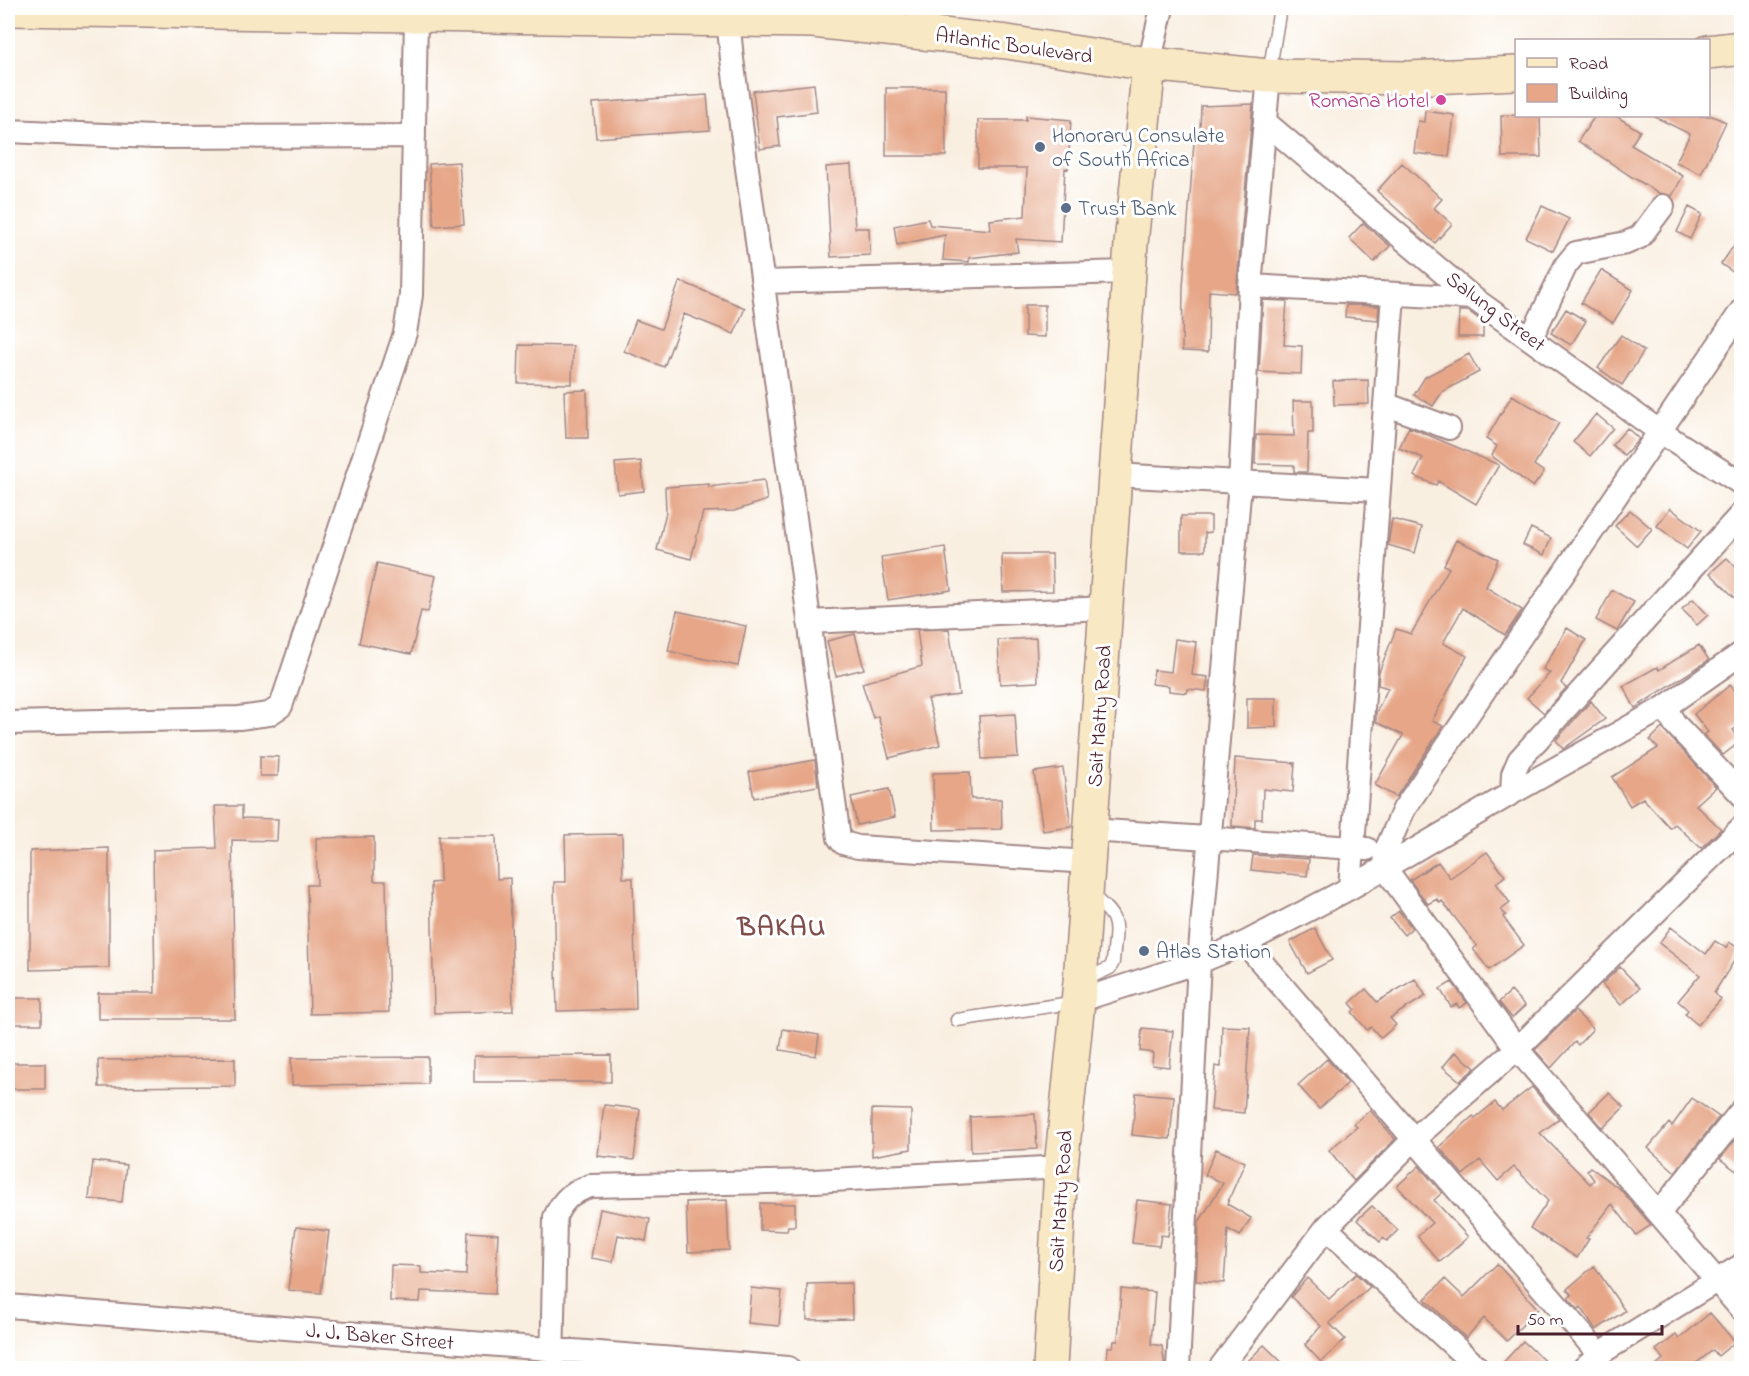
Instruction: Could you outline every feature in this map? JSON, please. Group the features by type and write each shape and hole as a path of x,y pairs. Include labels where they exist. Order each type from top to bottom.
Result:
{"street":[{"path":"1149,64 1162,8"},
{"name":"Atlantic Boulevard","path":"8,9 345,11 416,16 728,14 1008,42 1149,64 1269,76 1409,78 1515,73"},
{"path":"728,14 839,838 843,843 858,847 1088,877"},
{"path":"8,723 239,718 268,714 281,706 405,333 411,295 416,16"},
{"path":"1710,52 1742,48"},
{"name":"Sait Matty Road","path":"1050,1368 1061,1167 1079,992 1129,272 1149,64"},
{"path":"1178,1368 1199,962 1240,483 1250,286 1269,76"},
{"name":"Salung Street","path":"1265,122 1473,298 1659,431 1742,483"},
{"path":"8,132 154,137 414,136"},
{"path":"1531,339 1566,266 1576,253 1626,243 1640,237 1664,206"},
{"path":"763,282 1129,272"},
{"path":"1250,286 1473,298"},
{"path":"1350,888 1393,295"},
{"path":"1386,859 1404,809 1742,310"},
{"path":"1385,404 1449,428"},
{"path":"1115,475 1378,490"},
{"path":"1512,793 1513,774 1519,760 1742,513"},
{"path":"809,622 1106,608"},
{"path":"1079,992 1199,962 1245,943 1350,888 1386,859 1512,793 1665,707 1742,652"},
{"path":"1665,707 1675,724 1742,795"},
{"path":"1220,1368 1326,1228 1415,1138 1517,1049 1742,827"},
{"path":"1091,830 1353,847 1386,859 1517,1049 1659,1213 1714,1281 1742,1310"},
{"path":"1245,943 1415,1138 1591,1361 1742,1265"},
{"path":"1659,1213 1742,1110"},
{"path":"553,1359 555,1217 561,1203 573,1192 601,1185 815,1181 1061,1167"},
{"path":"1326,1228 1478,1368"},
{"name":"J. J. Baker Street","path":"8,1306 553,1359 788,1368"}],"lane":[{"path":"1269,76 1280,8"},
{"path":"957,1020 1079,992"}],"building":[{"path":"814,84 817,112 777,117 780,146 760,149 753,91"},
{"path":"886,88 945,88 946,156 886,156"},
{"path":"707,95 710,130 596,138 593,103"},
{"path":"1253,104 1236,293 1209,291 1208,352 1182,351 1183,287 1195,129 1200,129 1201,106"},
{"path":"1425,111 1454,115 1449,157 1414,153 1418,121 1424,122"},
{"path":"1501,115 1540,117 1541,157 1502,157"},
{"path":"1026,116 1071,120 1068,169 1065,168 1061,242 1016,239 1018,252 969,258 969,262 943,260 945,235 897,245 894,226 928,219 930,225 991,230 990,220 1025,216 1027,168 978,168 978,120 1026,120"},
{"path":"1712,116 1726,122 1701,174 1676,162 1690,134 1655,117"},
{"path":"1594,117 1618,117 1640,131 1631,145 1683,176 1672,196 1659,193 1578,141"},
{"path":"459,162 464,224 434,226 429,164"},
{"path":"1402,163 1442,199 1434,208 1452,224 1435,243 1377,191"},
{"path":"851,165 855,228 869,228 870,255 831,257 826,167"},
{"path":"1542,206 1569,219 1553,251 1526,238"},
{"path":"1689,207 1702,214 1690,239 1677,232"},
{"path":"1363,223 1390,246 1374,262 1349,238"},
{"path":"1742,234 1742,278 1721,264"},
{"path":"1601,270 1633,290 1613,323 1581,303"},
{"path":"680,281 745,308 734,334 684,314 664,367 624,351 636,320 661,329"},
{"path":"1263,300 1287,301 1284,345 1302,346 1301,374 1259,372"},
{"path":"1025,305 1045,305 1045,337 1025,336"},
{"path":"1346,305 1379,306 1378,320 1345,317"},
{"path":"1566,309 1586,321 1571,345 1551,333"},
{"path":"1459,311 1468,311 1483,322 1483,337 1458,337"},
{"path":"1621,335 1644,351 1622,385 1598,368"},
{"path":"519,345 573,346 572,384 518,383"},
{"path":"1469,354 1479,372 1442,392 1433,406 1414,395 1425,377"},
{"path":"1368,380 1369,404 1334,405 1333,381"},
{"path":"587,390 588,438 566,438 564,391"},
{"path":"1512,395 1559,423 1534,465 1544,472 1533,487 1492,456 1497,446 1486,439"},
{"path":"1293,401 1313,401 1313,433 1308,433 1307,472 1294,472 1294,465 1255,464 1256,435 1294,436"},
{"path":"1596,414 1613,428 1590,456 1573,442"},
{"path":"1409,427 1499,465 1476,504 1438,481 1436,485 1414,476 1423,458 1399,448"},
{"path":"1627,428 1639,439 1624,455 1612,445"},
{"path":"641,461 644,491 618,494 615,463"},
{"path":"764,480 767,500 734,511 703,512 691,559 657,550 666,512 665,487 709,484 709,487"},
{"path":"1670,508 1701,531 1687,549 1657,526"},
{"path":"1630,510 1652,529 1637,546 1615,526"},
{"path":"1181,516 1211,516 1211,532 1205,533 1205,551 1181,551"},
{"path":"1392,519 1422,527 1415,553 1388,545"},
{"path":"1531,528 1551,538 1544,555 1523,545"},
{"path":"1456,540 1498,559 1486,587 1522,610 1505,635 1463,608 1443,643 1467,656 1432,721 1443,726 1396,797 1375,785 1403,735 1376,722 1376,713 1388,688 1378,685 1379,672 1396,629 1411,634 1449,568 1444,565"},
{"path":"945,547 951,590 888,600 881,557"},
{"path":"1002,554 1052,554 1053,591 1003,592"},
{"path":"1727,558 1742,573 1742,605 1710,573"},
{"path":"377,563 436,576 428,612 421,611 411,654 359,643"},
{"path":"1612,590 1634,602 1617,631 1596,620"},
{"path":"1693,599 1708,615 1697,625 1682,609"},
{"path":"677,611 746,626 738,666 668,651"},
{"path":"1567,628 1586,640 1561,683 1566,688 1544,713 1527,698 1550,673 1543,669"},
{"path":"949,629 959,695 928,699 940,745 889,758 878,716 873,718 862,683 922,666 917,630"},
{"path":"855,634 864,669 836,676 827,641"},
{"path":"1036,638 1038,682 1000,684 998,640"},
{"path":"1175,639 1196,642 1192,675 1208,677 1206,691 1188,689 1187,693 1169,691 1169,686 1152,684 1154,670 1171,672"},
{"path":"1699,645 1709,660 1635,708 1623,686 1657,667 1659,670"},
{"path":"1730,685 1742,700 1742,724 1733,730 1741,741 1723,755 1704,735 1708,732 1694,714"},
{"path":"1247,698 1276,698 1276,727 1247,728"},
{"path":"1591,701 1605,719 1563,749 1556,740"},
{"path":"1015,714 1018,757 982,759 979,716"},
{"path":"1662,728 1716,787 1696,805 1721,829 1701,848 1675,824 1670,828 1643,798 1630,806 1612,777 1658,748 1650,740"},
{"path":"260,756 279,757 278,776 260,776"},
{"path":"1235,758 1295,763 1293,792 1263,789 1262,819 1255,819 1255,828 1232,826"},
{"path":"815,760 818,786 754,798 749,772"},
{"path":"1063,768 1071,827 1043,831 1034,772"},
{"path":"970,772 971,799 1001,799 1002,829 934,830 933,773"},
{"path":"889,789 895,817 857,825 851,797"},
{"path":"215,806 242,806 242,818 278,819 277,841 232,840 235,1019 98,1019 98,993 155,993 153,850 217,848"},
{"path":"622,834 623,878 633,878 636,1009 557,1011 554,882 566,882 565,835"},
{"path":"439,836 496,836 497,879 510,878 513,1011 434,1013 431,883 440,882"},
{"path":"374,837 374,881 386,881 389,1012 310,1014 307,885 317,885 316,838"},
{"path":"109,848 109,968 30,970 30,851"},
{"path":"1487,852 1505,876 1496,883 1510,903 1501,910 1506,915 1503,917 1524,945 1489,970 1473,949 1477,946 1442,901 1440,903 1437,899 1428,904 1410,880 1438,862 1450,878"},
{"path":"1253,855 1309,859 1307,876 1251,870"},
{"path":"1399,911 1412,928 1404,935 1390,918"},
{"path":"1671,927 1706,954 1715,941 1726,948 1729,942 1741,950 1714,993 1721,999 1698,1025 1685,1014 1688,1010 1678,1001 1700,975 1659,943"},
{"path":"1315,928 1332,960 1307,973 1290,942"},
{"path":"1620,967 1640,988 1621,1005 1602,984"},
{"path":"1415,979 1426,996 1390,1018 1396,1025 1381,1038 1371,1027 1367,1030 1352,1012 1355,1009 1350,1003 1366,989 1377,1002"},
{"path":"1452,982 1467,1003 1459,1008 1457,1004 1451,1007 1440,989"},
{"path":"1511,991 1525,1006 1512,1018 1499,1002"},
{"path":"8,998 42,998 42,1024 8,1024"},
{"path":"1575,1011 1593,1029 1578,1045 1575,1042 1551,1068 1535,1050"},
{"path":"1222,1026 1250,1027 1244,1113 1211,1110 1215,1066 1221,1067"},
{"path":"1142,1028 1173,1031 1169,1067 1152,1065 1153,1053 1140,1051"},
{"path":"783,1029 819,1035 816,1056 780,1050"},
{"path":"1455,1052 1475,1068 1460,1081 1443,1067"},
{"path":"611,1055 611,1082 474,1082 474,1056"},
{"path":"428,1057 428,1084 292,1085 291,1058"},
{"path":"235,1059 235,1086 99,1087 98,1060"},
{"path":"1327,1059 1348,1083 1319,1109 1298,1085"},
{"path":"8,1063 45,1063 45,1089 8,1089"},
{"path":"1532,1087 1559,1119 1540,1133 1590,1184 1594,1180 1587,1170 1590,1167 1621,1190 1651,1225 1636,1235 1612,1204 1586,1238 1589,1239 1577,1258 1530,1228 1548,1201 1514,1167 1498,1181 1480,1160 1463,1175 1439,1147 1473,1116 1475,1118 1495,1102 1502,1110"},
{"path":"1136,1093 1174,1096 1170,1139 1132,1135"},
{"path":"1609,1093 1624,1107 1603,1128 1589,1112"},
{"path":"1692,1098 1719,1117 1675,1172 1648,1148 1669,1123 1672,1126"},
{"path":"604,1105 640,1109 634,1160 598,1156"},
{"path":"872,1109 911,1110 911,1149 872,1156"},
{"path":"1370,1110 1395,1139 1354,1181 1329,1150 1357,1127 1354,1124"},
{"path":"1035,1114 1037,1149 971,1152 970,1117"},
{"path":"1742,1134 1742,1175 1720,1159"},
{"path":"1216,1149 1245,1162 1227,1204 1251,1218 1240,1236 1228,1229 1224,1283 1196,1281 1199,1222 1223,1183 1205,1175"},
{"path":"93,1161 126,1165 122,1202 89,1199"},
{"path":"1419,1166 1442,1193 1434,1200 1468,1237 1440,1262 1417,1236 1432,1223 1397,1186"},
{"path":"727,1200 729,1250 688,1252 686,1202"},
{"path":"1137,1200 1172,1204 1168,1236 1161,1235 1159,1246 1132,1243"},
{"path":"760,1203 795,1204 795,1226 788,1226 787,1231 760,1230"},
{"path":"1372,1206 1398,1230 1387,1241 1383,1238 1380,1242 1357,1220"},
{"path":"600,1209 650,1219 646,1241 618,1235 613,1262 591,1258"},
{"path":"296,1227 329,1231 321,1293 288,1290"},
{"path":"468,1232 498,1234 495,1294 421,1291 420,1302 390,1301 391,1265 421,1266 421,1273 466,1275"},
{"path":"1497,1264 1538,1309 1507,1341 1484,1318 1466,1338 1425,1299 1445,1279 1464,1297"},
{"path":"1594,1266 1625,1311 1596,1330 1581,1307 1578,1309 1568,1298 1572,1295 1567,1289"},
{"path":"1356,1274 1370,1287 1329,1323 1345,1339 1321,1362 1305,1345 1321,1326 1291,1297 1307,1278 1329,1299"},
{"path":"851,1283 852,1319 807,1320 807,1284"},
{"path":"751,1288 782,1291 779,1326 748,1323"},
{"path":"1121,1289 1155,1292 1151,1344 1162,1346 1165,1368 1106,1368 1108,1347 1113,1347 1114,1341 1118,1341"},
{"path":"1710,1313 1735,1342 1718,1356 1713,1350 1690,1368 1653,1368 1663,1359 1656,1350 1676,1335 1679,1339"},
{"path":"1523,1341 1552,1368 1498,1368"},
{"path":"1264,1345 1288,1368 1241,1368"}],"place":[{"name":"Romana Hotel","path":"1441,100"},
{"name":"Honorary Consulate of South Africa","path":"1040,147"},
{"name":"Trust Bank","path":"1066,208"},
{"name":"Atlas Station","path":"1144,951"}],"district":[{"name":"BAKAU","path":"782,926"}]}
